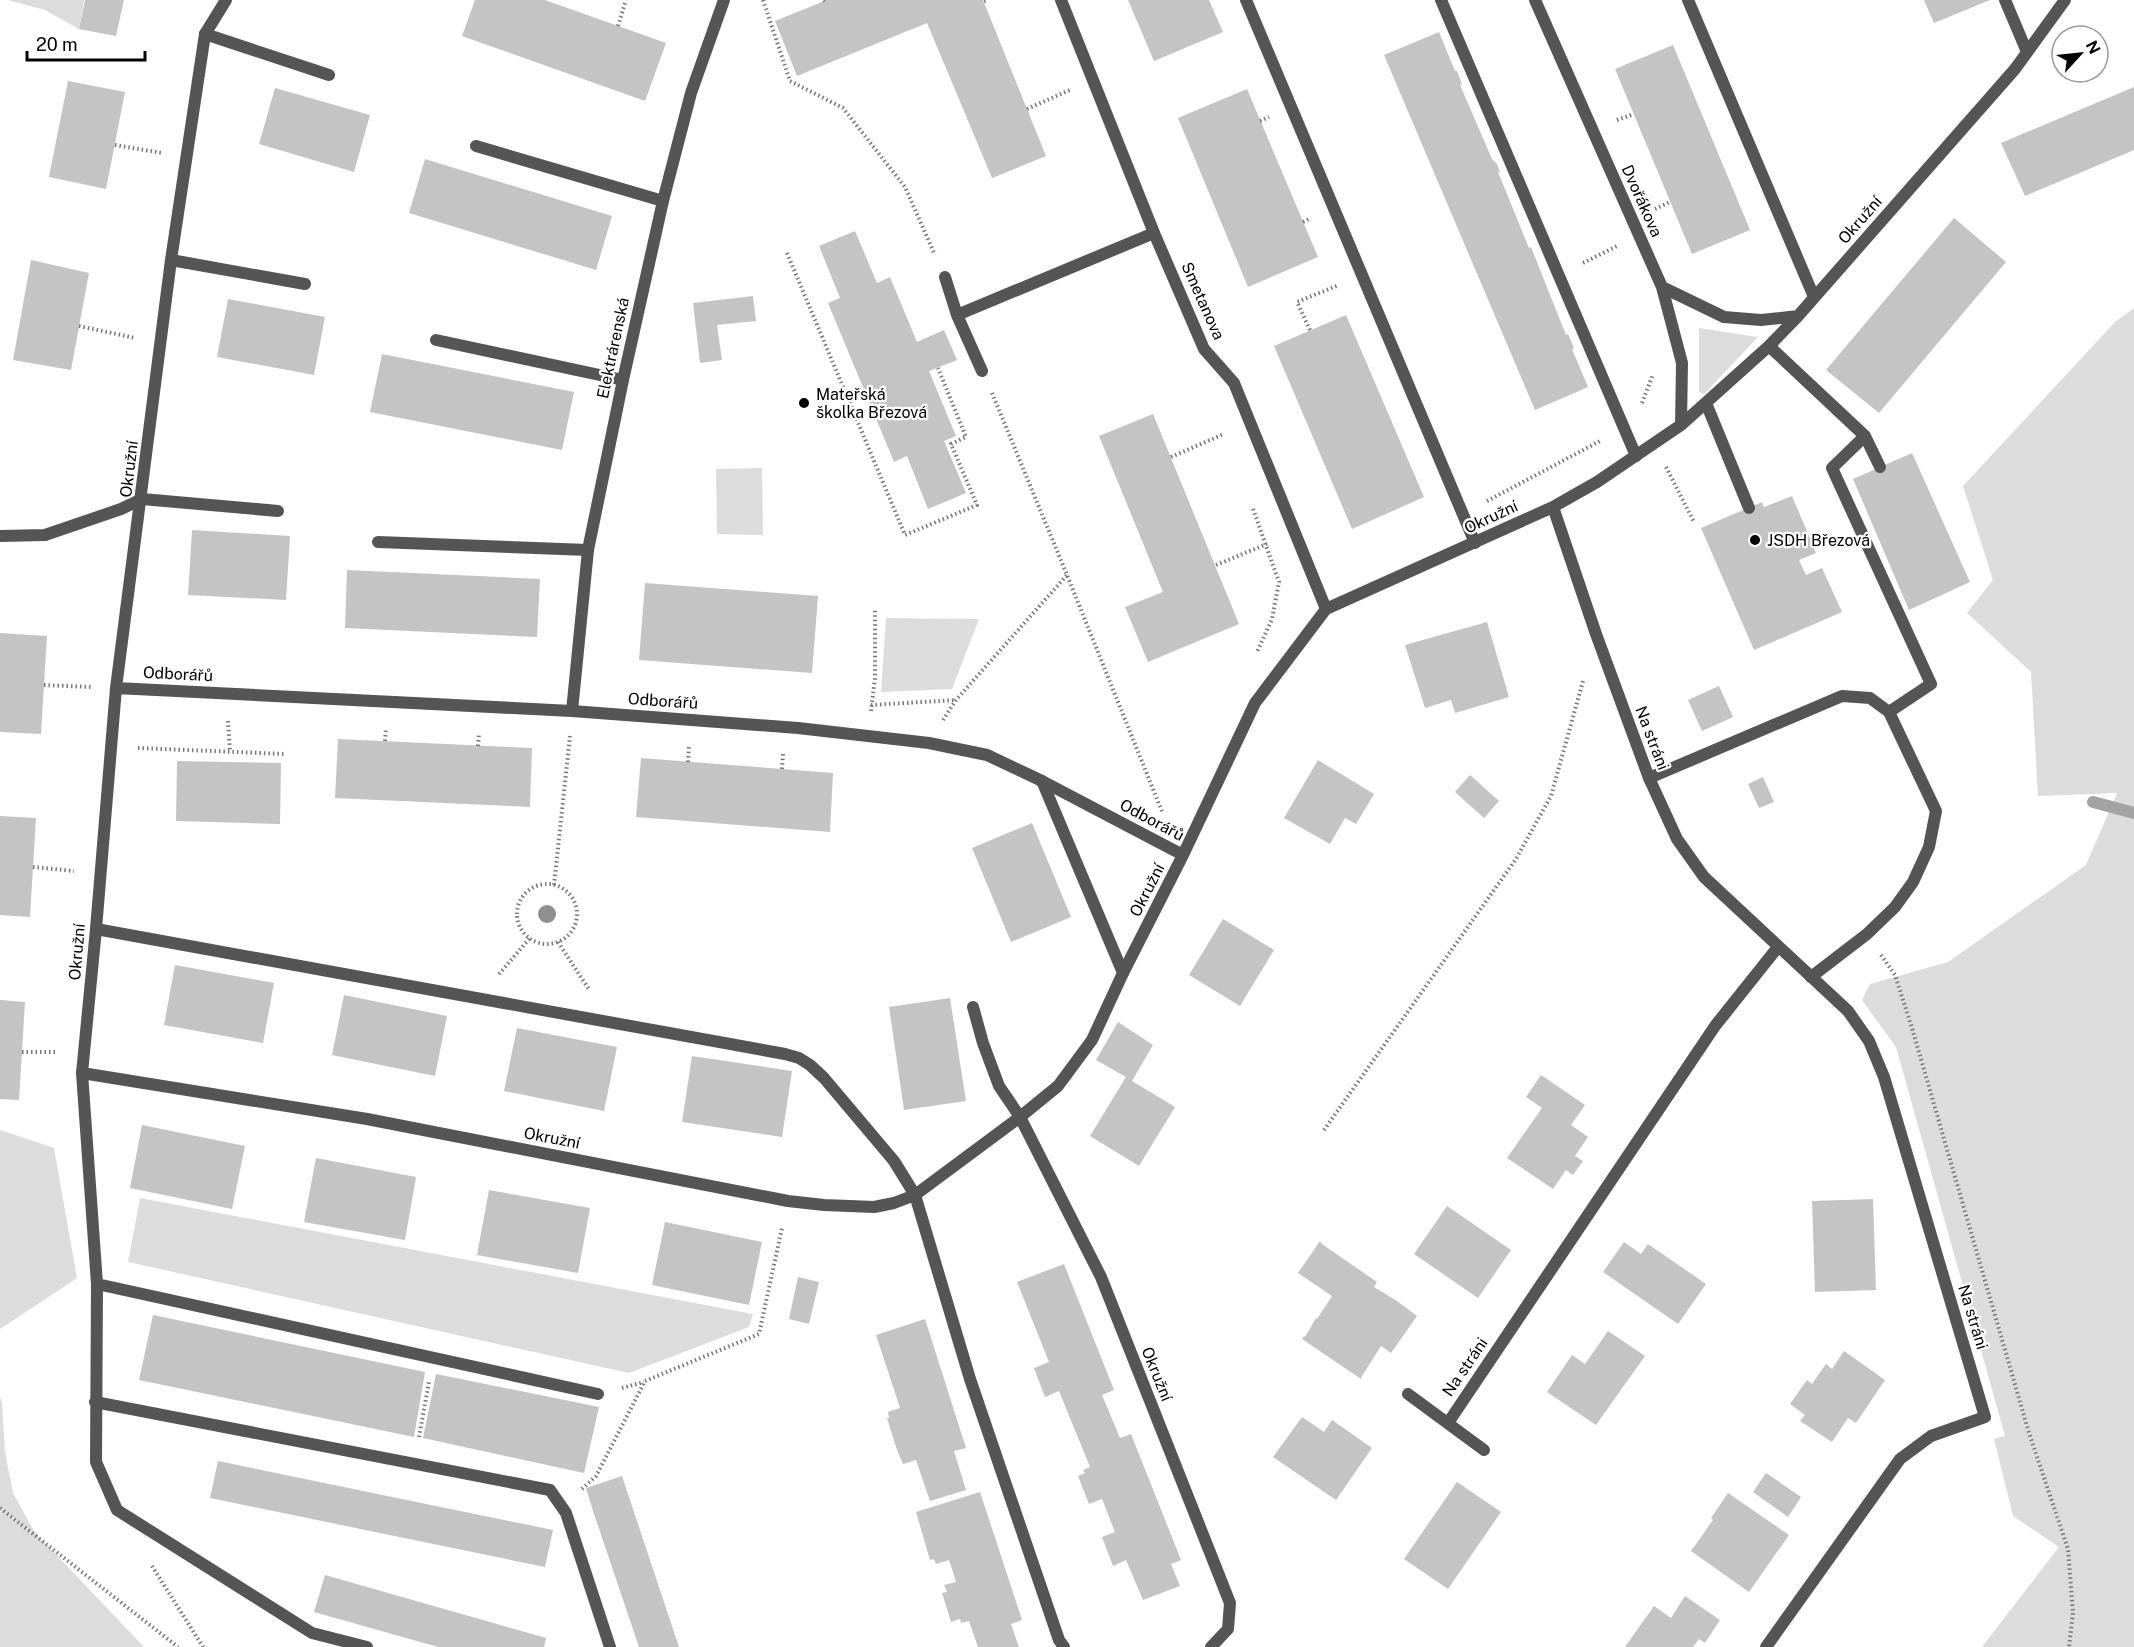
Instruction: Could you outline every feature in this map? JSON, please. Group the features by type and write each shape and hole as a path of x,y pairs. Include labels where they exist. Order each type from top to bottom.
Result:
{"street":[{"name":"Okružní","path":"226,0 205,34 171,260 116,688 82,1073 368,1119 788,1201 874,1207 915,1195 1058,1086 1092,1040 1255,703 1326,609 1553,507 1597,482 1681,425 1769,346 1798,316 2015,69 2064,0"},
{"name":"Elektrárenská","path":"572,711 588,550 623,380 663,201 691,93 724,0"},
{"name":"Smetanova","path":"1061,0 1154,233 1204,348 1234,383 1326,609"},
{"path":"1246,0 1474,543"},
{"path":"1441,0 1636,456"},
{"name":"Dvořákova","path":"1535,0 1662,287 1682,363 1681,425"},
{"path":"1688,0 1814,297"},
{"path":"2005,0 2027,52"},
{"path":"205,34 329,75"},
{"path":"476,146 663,201"},
{"path":"957,315 1154,233"},
{"path":"171,260 305,284"},
{"path":"945,277 957,315 982,371"},
{"path":"1662,287 1725,317 1761,320 1798,316"},
{"path":"436,340 623,380"},
{"path":"1769,346 1865,436 1881,467"},
{"path":"1706,402 1749,508"},
{"path":"1865,436 1832,468 1931,684 1889,712"},
{"path":"0,536 45,535 121,509 141,499 278,511"},
{"name":"Na stráni","path":"1553,507 1596,634 1649,778 1677,839 1704,877 1848,1011 1869,1041 1884,1077 1985,1417 1931,1436 1900,1459 1766,1647"},
{"path":"378,542 588,550"},
{"name":"Odborářů","path":"116,688 572,711 798,728 928,743 987,755 1042,781 1183,855"},
{"path":"1649,778 1842,696 1870,698 1889,712 1936,811 1929,847 1913,882 1895,907 1866,934 1811,977"},
{"path":"1042,781 1123,973"},
{"path":"96,929 785,1054 805,1061 825,1077 894,1161 915,1195 970,1379 1059,1640 1064,1647"},
{"name":"Na stráni","path":"1448,1423 1715,1026 1778,946"},
{"path":"973,1007 999,1086 1020,1117"},
{"path":"82,1073 97,1284 96,1462 117,1510 312,1633 367,1647"},
{"name":"Okružní","path":"1020,1117 1101,1277 1230,1603 1228,1629 1211,1647"},
{"path":"97,1284 598,1394"},
{"name":"Na stráni","path":"1408,1394 1484,1450"},
{"path":"95,1402 550,1490 566,1513 610,1647"}],"path":[{"path":"618,26 626,0"},
{"path":"763,0 790,81 843,108 906,187 945,277"},
{"path":"1028,109 1071,90"},
{"path":"1611,123 1634,114"},
{"path":"115,145 166,154"},
{"path":"1648,211 1670,202"},
{"path":"1558,275 1619,245 1624,254"},
{"path":"787,254 904,535 977,505 951,444 966,437 938,368"},
{"path":"1310,330 1297,302 1362,275"},
{"path":"79,326 142,339"},
{"path":"1638,412 1652,378 1654,367"},
{"path":"982,371 1165,817"},
{"path":"1171,457 1224,435 1220,424"},
{"path":"1483,503 1609,437"},
{"path":"1663,463 1669,470 1694,522"},
{"path":"1250,500 1279,582 1272,619 1253,662"},
{"path":"1216,565 1267,544"},
{"path":"928,743 956,700 1067,575"},
{"path":"870,736 875,678 875,609"},
{"path":"1324,1130 1516,859 1551,796 1584,677"},
{"path":"44,685 116,688"},
{"path":"871,705 956,700"},
{"path":"554,885 572,711"},
{"path":"110,747 285,754"},
{"path":"33,867 84,871"},
{"path":"544,884 564,889 572,896 578,913 573,931 558,942 549,944 530,939 522,931 518,921 520,901 534,886 544,884"},
{"path":"1866,934 1895,975 1902,996 2029,1433 2068,1549 2073,1613 2069,1647"},
{"path":"478,998 530,939"},
{"path":"558,942 610,1022"},
{"path":"22,1052 61,1052"},
{"path":"561,1506 596,1476 645,1381 759,1334 788,1201"},
{"path":"414,1464 434,1358"},
{"path":"0,1508 178,1647"},
{"path":"148,1559 203,1647"}],"shaded area":[{"path":"8,0 84,0 79,29 45,10"},
{"path":"2134,308 2134,1647 1982,1647 2059,1547 2013,1516 1994,1439 2005,1436 1896,1047 1862,1000 1870,984 1948,962 2086,865 2117,793 2038,796 2031,672 1967,613 1993,580 1963,486 2115,322"},
{"path":"1699,328 1758,337 1704,394 1699,392"},
{"path":"762,468 763,535 717,534 716,469"},
{"path":"886,618 979,619 952,689 881,692"},
{"path":"0,1130 54,1148 77,1278 0,1329"},
{"path":"140,1198 753,1314 749,1327 629,1373 128,1262"},
{"path":"0,1396 5,1452 13,1493 34,1531 144,1647 0,1647"}],"building":[{"path":"85,0 124,0 116,36 79,29"},
{"path":"475,0 545,0 666,43 645,101 462,36"},
{"path":"827,0 983,0 1046,156 992,178 927,23 797,76 775,21"},
{"path":"1128,0 1209,0 1223,32 1154,61"},
{"path":"1924,0 1990,0 1934,23"},
{"path":"1439,32 1492,159 1497,164 1500,172 1498,172 1529,248 1531,247 1566,335 1568,334 1574,348 1572,349 1588,387 1535,410 1384,55"},
{"path":"1673,45 1750,230 1692,254 1615,69"},
{"path":"68,81 125,92 106,189 49,177"},
{"path":"2134,87 2134,150 2025,196 2001,143"},
{"path":"275,88 370,115 354,172 259,144"},
{"path":"1247,89 1318,257 1248,287 1178,118"},
{"path":"425,159 612,216 596,270 409,213"},
{"path":"1954,218 2006,262 1879,413 1826,370"},
{"path":"855,231 877,283 890,277 917,342 944,330 957,360 929,371 956,436 944,441 966,493 928,509 907,456 894,462 828,303 840,298 819,246"},
{"path":"31,260 89,273 71,370 13,360"},
{"path":"753,296 756,321 717,325 722,360 700,363 693,303"},
{"path":"228,299 325,317 314,375 217,357"},
{"path":"1346,315 1424,497 1352,529 1274,346"},
{"path":"382,354 574,392 562,450 370,412"},
{"path":"1153,414 1239,624 1148,662 1125,607 1163,592 1099,436"},
{"path":"1912,453 1970,582 1909,610 1853,479"},
{"path":"1792,496 1816,553 1799,560 1806,575 1822,568 1842,612 1754,650 1701,528 1762,502 1764,507"},
{"path":"192,530 290,536 286,600 188,595"},
{"path":"347,570 540,579 537,637 345,628"},
{"path":"645,583 818,596 812,673 639,660"},
{"path":"1487,622 1509,697 1455,713 1451,700 1425,708 1405,645"},
{"path":"0,633 47,636 41,734 0,732"},
{"path":"1719,686 1733,717 1702,731 1688,700"},
{"path":"338,739 532,748 530,807 335,798"},
{"path":"641,758 833,773 830,832 636,817"},
{"path":"1318,760 1374,794 1356,824 1345,818 1330,844 1284,818"},
{"path":"177,761 281,763 280,824 176,821"},
{"path":"1470,775 1499,801 1484,818 1455,792"},
{"path":"1763,777 1774,802 1759,808 1748,784"},
{"path":"0,816 36,818 30,917 0,915"},
{"path":"1032,823 1071,917 1011,942 972,848"},
{"path":"1223,919 1274,950 1240,1006 1189,975"},
{"path":"175,965 274,983 263,1043 164,1025"},
{"path":"344,995 447,1016 435,1076 332,1055"},
{"path":"950,998 966,1101 904,1110 889,1007"},
{"path":"0,1000 25,1002 19,1100 0,1099"},
{"path":"1118,1022 1153,1045 1132,1081 1175,1107 1139,1166 1090,1136 1126,1077 1096,1060"},
{"path":"517,1028 617,1047 604,1111 504,1091"},
{"path":"692,1056 792,1071 782,1137 682,1122"},
{"path":"1541,1075 1585,1105 1571,1125 1588,1137 1575,1156 1583,1161 1573,1175 1566,1170 1553,1189 1507,1158 1542,1108 1526,1097"},
{"path":"142,1125 245,1146 232,1209 130,1188"},
{"path":"316,1158 416,1177 405,1240 304,1222"},
{"path":"489,1190 590,1208 578,1273 477,1255"},
{"path":"1873,1199 1876,1290 1815,1292 1812,1201"},
{"path":"1447,1206 1511,1250 1478,1298 1414,1254"},
{"path":"665,1222 762,1242 749,1305 652,1285"},
{"path":"1320,1241 1377,1282 1374,1287 1417,1316 1391,1353 1381,1346 1361,1379 1302,1339 1332,1296 1298,1273"},
{"path":"1624,1242 1641,1254 1648,1244 1706,1284 1678,1324 1603,1272"},
{"path":"1064,1264 1114,1390 1102,1395 1120,1438 1131,1434 1181,1560 1171,1564 1180,1586 1143,1600 1126,1560 1113,1566 1102,1537 1115,1532 1102,1499 1089,1504 1078,1476 1090,1467 1059,1391 1045,1397 1034,1368 1049,1362 1017,1282"},
{"path":"798,1277 819,1282 809,1324 789,1319"},
{"path":"153,1315 425,1372 414,1437 139,1380"},
{"path":"925,1319 966,1448 954,1451 966,1490 930,1501 916,1460 903,1464 897,1450 887,1418 889,1418 888,1412 900,1408 876,1335"},
{"path":"1608,1331 1645,1356 1596,1425 1547,1392 1572,1355 1585,1364"},
{"path":"1844,1351 1885,1380 1856,1423 1848,1418 1832,1442 1800,1421 1805,1415 1790,1404 1807,1380 1812,1384 1826,1364 1832,1369"},
{"path":"436,1374 599,1407 584,1473 423,1438"},
{"path":"1302,1417 1324,1432 1332,1420 1372,1448 1336,1500 1273,1457"},
{"path":"218,1461 553,1530 545,1567 210,1498"},
{"path":"1766,1473 1801,1497 1788,1517 1753,1492"},
{"path":"622,1476 679,1647 639,1647 593,1511 586,1488"},
{"path":"1457,1482 1501,1512 1448,1589 1404,1559"},
{"path":"980,1492 1022,1620 1011,1624 1019,1647 978,1647 969,1621 961,1623 960,1619 951,1622 942,1593 947,1592 944,1585 956,1582 953,1572 949,1560 936,1564 934,1559 930,1560 916,1512"},
{"path":"1728,1493 1789,1535 1749,1592 1691,1551 1713,1520 1711,1518"},
{"path":"325,1575 546,1638 544,1647 438,1647 314,1612"},
{"path":"1685,1596 1720,1620 1705,1643 1699,1639 1693,1647 1625,1647 1654,1606 1671,1618"}],"waterway":[{"path":"2093,802 2134,813"}],"place":[{"name":"Mateřská školka Březová","path":"804,403"},
{"name":"JSDH Březová","path":"1755,540"}]}
